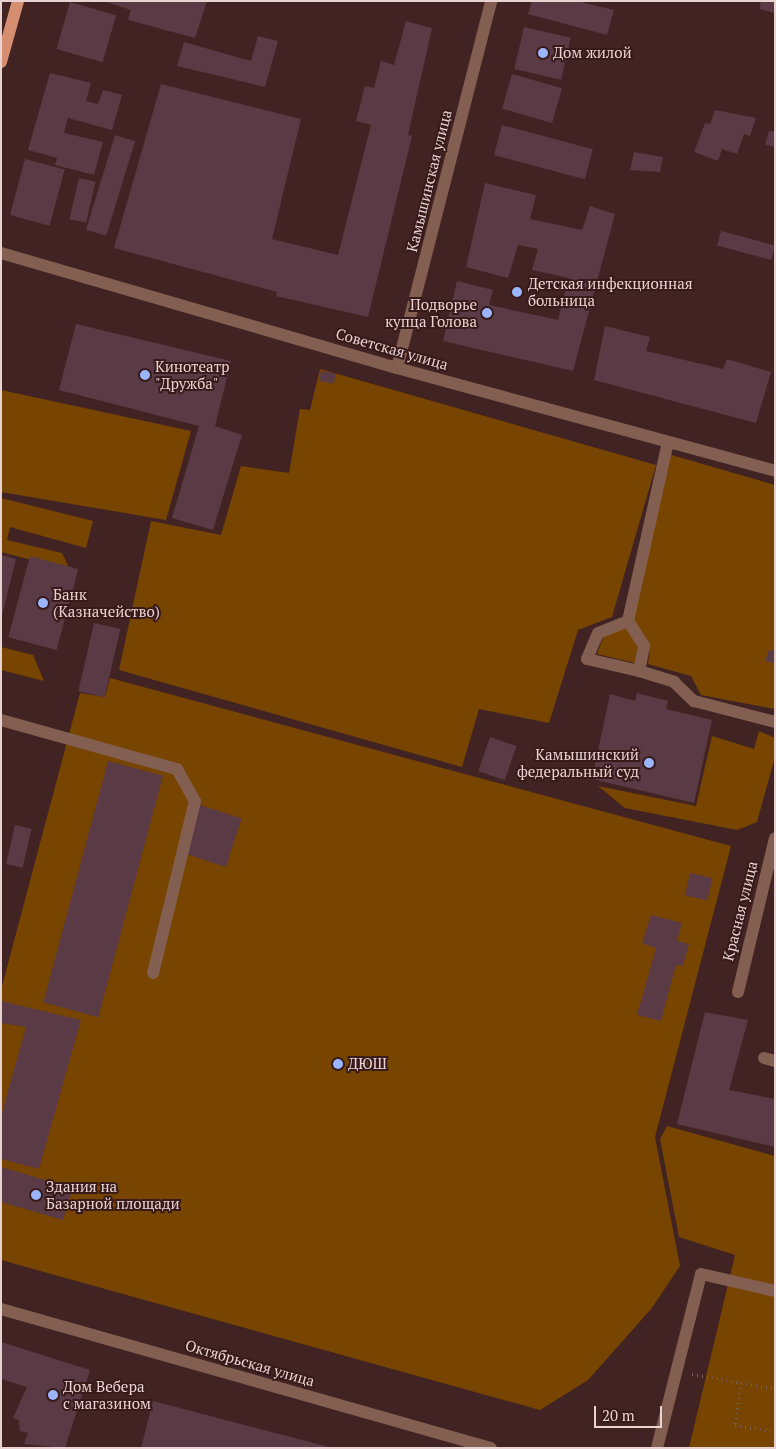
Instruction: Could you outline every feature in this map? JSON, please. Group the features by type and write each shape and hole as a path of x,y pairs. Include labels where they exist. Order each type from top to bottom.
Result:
{"main road":[{"path":"1,62 18,1"}],"street":[{"name":"Камышинская улица","path":"397,368 491,1"},
{"name":"Советская улица","path":"1,253 397,368 775,471"},
{"path":"639,671 644,646 628,621 668,442"},
{"path":"628,621 598,633 587,659 639,671 674,682 694,701 775,722"},
{"path":"1,720 177,769 195,800 153,973"},
{"name":"Красная улица","path":"738,992 775,838"},
{"path":"657,1448 701,1274 775,1291"},
{"name":"Октябрьская улица","path":"1,1309 491,1448"}],"path":[{"path":"676,1371 775,1389"},
{"path":"741,1383 735,1425 775,1432"}],"shaded area":[{"path":"320,369 656,465 612,617 578,630 549,723 479,709 462,767 119,670 151,521 221,535 241,466 289,473 300,409 310,410"},
{"path":"1,390 191,431 166,520 1,492"},
{"path":"668,454 775,485 775,709 701,695 691,676 648,664 650,645 631,621"},
{"path":"1,498 93,521 86,548 10,527 7,540 62,553 70,570 1,552"},
{"path":"628,626 638,645 635,663 597,654 604,635"},
{"path":"1,647 33,655 44,681 1,670"},
{"name":"ДЮШ","path":"110,678 731,846 655,1137 680,1266 651,1309 588,1380 540,1410 1,1260 1,990 80,693 105,697"},
{"path":"759,731 775,738 775,757 757,822 737,830 625,808 598,786 696,806 712,736 754,749"},
{"path":"667,1126 775,1156 775,1448 689,1448 735,1255 679,1237 660,1139"}],"building":[{"path":"104,1 207,1 195,38 128,20 131,10"},
{"path":"532,1 577,1 614,10 607,35 528,14"},
{"path":"761,1 775,1 775,13 759,9"},
{"path":"70,2 116,15 103,62 56,49"},
{"path":"406,21 432,28 408,135 412,136 368,317 276,296 277,292 114,248 161,84 301,119 272,239 338,255 371,125 356,121 365,86 374,88 381,61 394,65"},
{"name":"Дом жилой","path":"524,27 571,38 561,80 514,69"},
{"path":"258,36 278,41 265,87 177,66 184,42 251,61"},
{"path":"50,73 91,83 86,101 98,104 103,90 122,95 112,130 68,118 64,133 103,142 94,175 55,165 57,158 28,150"},
{"path":"512,74 562,88 552,123 502,109"},
{"path":"715,110 756,118 750,136 744,134 737,154 722,149 718,161 694,152 705,123 710,124"},
{"path":"502,125 593,149 585,179 494,155"},
{"path":"769,131 775,132 775,147 765,145"},
{"path":"115,135 135,141 106,236 86,230"},
{"path":"634,152 663,157 660,172 630,170"},
{"path":"25,159 65,170 50,226 10,215"},
{"path":"79,178 96,182 86,223 70,219"},
{"path":"485,183 536,195 530,219 582,230 590,206 615,214 573,371 443,341 457,281 493,290 489,305 558,320 569,278 532,270 538,249 518,245 508,278 466,267"},
{"path":"721,231 775,245 771,260 717,245"},
{"name":"Кинотеатр \"Дружба\"","path":"76,324 231,361 215,426 242,435 213,530 172,518 199,426 59,390"},
{"path":"605,326 650,337 646,351 723,369 727,359 771,372 756,423 594,380"},
{"path":"321,371 336,374 334,384 319,381"},
{"name":"Банк (Казначейство)","path":"1,555 16,559 2,615 1,615"},
{"name":"Банк (Казначейство)","path":"30,556 78,569 57,650 8,637"},
{"path":"94,623 120,629 105,697 78,691"},
{"path":"769,650 775,651 775,663 765,661"},
{"name":"Камышинский федеральный суд","path":"637,693 668,701 666,709 712,720 694,803 592,779 610,694 635,701"},
{"path":"490,737 516,746 505,780 478,771"},
{"path":"108,761 163,776 98,1017 43,1002"},
{"path":"197,804 242,819 226,867 181,853"},
{"path":"15,825 32,829 23,868 6,864"},
{"path":"690,873 712,878 707,901 685,895"},
{"path":"651,915 682,923 677,941 689,944 683,966 676,965 661,1021 637,1015 656,948 642,943"},
{"path":"1,1001 81,1020 39,1169 1,1159 1,1116 26,1027 1,1023"},
{"path":"705,1012 748,1020 729,1090 775,1099 775,1147 677,1124"},
{"name":"Здания на Базарной площади","path":"1,1167 73,1188 63,1220 1,1202"},
{"name":"Дом Вебера с магазином","path":"1,1342 90,1370 65,1448 24,1444 28,1433 20,1431 19,1420 13,1418 27,1387 1,1379"},
{"path":"153,1401 329,1447 329,1448 141,1448"}],"place":[{"name":"Дом жилой","path":"543,53"},
{"name":"Детская инфекционная больница","path":"517,292"},
{"name":"Подворье купца Голова","path":"487,313"},
{"name":"Кинотеатр \"Дружба\"","path":"145,375"},
{"name":"Банк (Казначейство)","path":"43,603"},
{"name":"Камышинский федеральный суд","path":"649,763"},
{"name":"ДЮШ","path":"338,1064"},
{"name":"Здания на Базарной площади","path":"36,1195"},
{"name":"Дом Вебера с магазином","path":"53,1395"}]}
